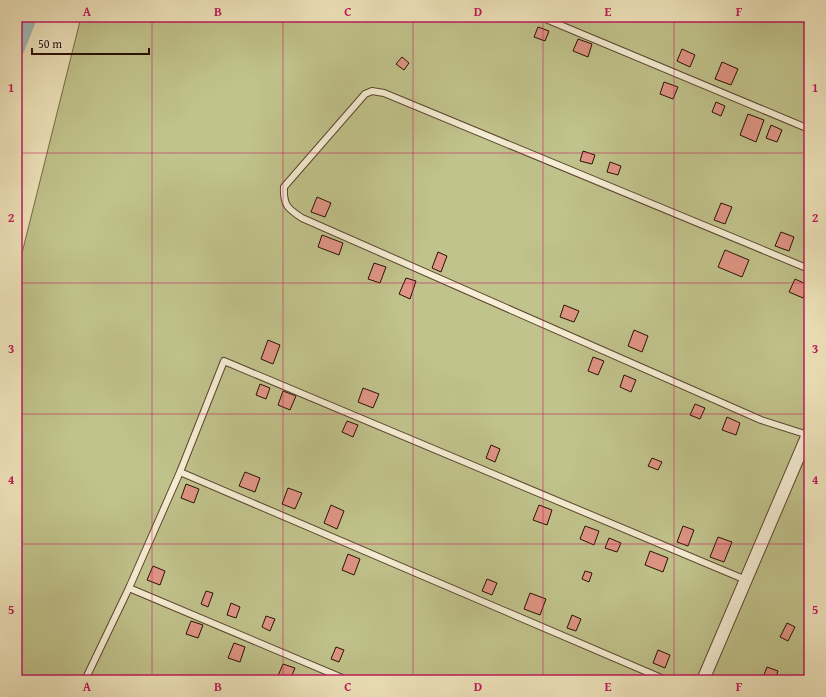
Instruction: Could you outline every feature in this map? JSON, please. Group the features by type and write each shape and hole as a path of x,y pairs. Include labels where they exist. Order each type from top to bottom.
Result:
{"street":[{"path":"703,680 808,434"}],"lane":[{"path":"541,17 809,129"},
{"path":"808,434 761,420 302,218 290,210 283,197 284,188 365,94 372,91 384,93 809,269"},
{"path":"85,680 180,472 224,361 746,580"},
{"path":"180,472 666,680"},
{"path":"128,588 347,680"}],"green space":[{"path":"81,17 809,17 809,680 17,680 17,273"}],"building":[{"path":"538,27 549,31 545,41 534,37"},
{"path":"578,39 592,44 588,57 573,51"},
{"path":"682,49 695,55 690,67 677,61"},
{"path":"402,57 409,63 404,70 396,64"},
{"path":"722,62 738,69 731,85 715,79"},
{"path":"664,82 678,87 673,99 660,94"},
{"path":"716,102 725,106 721,116 712,112"},
{"path":"748,114 764,120 756,142 740,135"},
{"path":"771,125 782,130 777,142 766,138"},
{"path":"583,151 595,155 592,164 580,161"},
{"path":"610,162 621,166 618,175 607,172"},
{"path":"317,197 331,203 325,217 311,212"},
{"path":"721,203 732,207 725,224 714,220"},
{"path":"781,232 794,237 789,251 775,246"},
{"path":"322,235 343,243 339,255 318,247"},
{"path":"725,250 749,260 742,277 718,267"},
{"path":"438,252 447,256 441,272 432,268"},
{"path":"374,263 386,267 380,283 368,279"},
{"path":"406,278 416,281 410,299 399,294"},
{"path":"795,279 808,285 803,298 789,292"},
{"path":"564,305 579,311 574,322 560,317"},
{"path":"634,330 648,336 642,352 628,346"},
{"path":"268,340 280,345 273,364 261,359"},
{"path":"593,357 604,361 598,375 588,371"},
{"path":"624,375 636,380 631,392 620,387"},
{"path":"260,384 270,388 266,399 256,395"},
{"path":"363,388 379,394 373,408 358,402"},
{"path":"283,391 296,396 290,410 278,405"},
{"path":"695,404 705,408 700,419 690,415"},
{"path":"727,417 740,423 736,435 722,430"},
{"path":"347,421 358,425 353,437 342,432"},
{"path":"491,445 500,449 495,462 486,458"},
{"path":"652,458 662,462 658,470 648,466"},
{"path":"245,472 260,478 255,492 239,486"},
{"path":"186,484 199,489 194,503 181,498"},
{"path":"288,488 302,493 295,509 282,504"},
{"path":"331,505 344,511 337,529 324,523"},
{"path":"539,505 552,510 547,525 533,520"},
{"path":"585,526 599,531 594,545 580,539"},
{"path":"683,526 694,530 688,546 677,542"},
{"path":"718,537 732,542 724,562 710,557"},
{"path":"609,538 621,543 617,552 605,548"},
{"path":"650,551 668,558 663,572 645,565"},
{"path":"348,554 360,559 354,575 342,570"},
{"path":"153,566 165,571 160,585 147,580"},
{"path":"585,571 592,573 589,582 582,579"},
{"path":"487,579 497,583 492,595 482,591"},
{"path":"206,591 213,593 208,607 201,604"},
{"path":"530,593 546,599 540,615 524,609"},
{"path":"231,603 240,607 236,618 227,615"},
{"path":"572,615 581,619 576,631 567,628"},
{"path":"266,616 275,619 270,631 262,627"},
{"path":"191,621 203,625 198,638 186,634"},
{"path":"787,623 795,627 788,641 780,637"},
{"path":"234,643 245,647 240,662 228,658"},
{"path":"336,647 344,650 339,662 331,659"},
{"path":"658,650 670,655 665,668 653,663"},
{"path":"283,664 295,668 290,680 281,680 277,678"},
{"path":"767,667 778,671 775,679 764,675"}],"waterway":[{"path":"17,48 29,17"}]}
